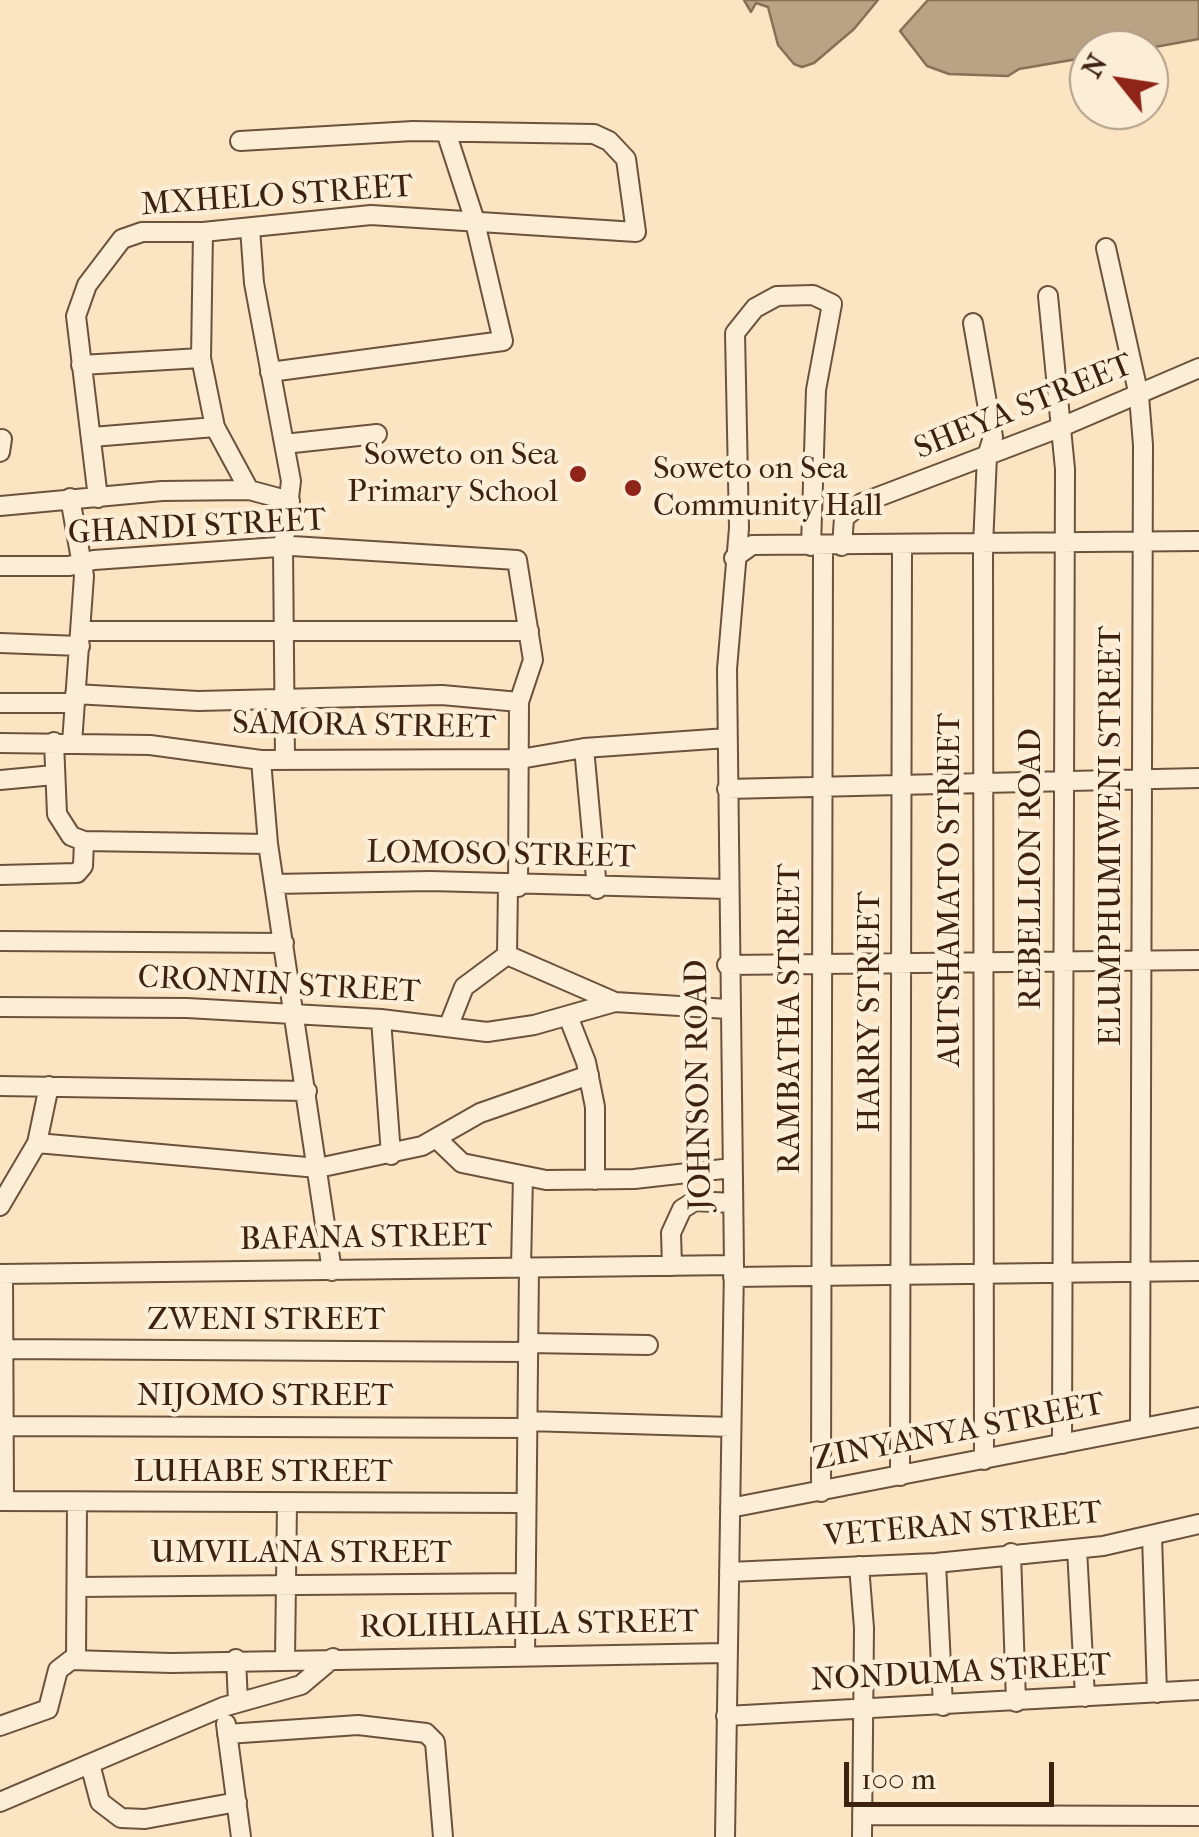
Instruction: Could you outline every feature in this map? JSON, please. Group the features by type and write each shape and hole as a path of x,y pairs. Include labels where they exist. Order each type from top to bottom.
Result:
{"street":[{"path":"240,141 446,132 474,218 503,341 270,372"},
{"name":"MXHELO STREET","path":"98,498 75,325 78,306 116,246 142,232 203,232 371,215 474,218 636,232 631,171 619,149 609,141 576,132 446,132"},
{"path":"250,228 254,283 292,481 283,549 285,760"},
{"path":"203,232 201,358 214,427 249,490"},
{"name":"ELUMPHUMIWENI STREET","path":"1106,248 1139,396 1140,1427"},
{"name":"RAMBATHA STREET","path":"735,333 770,297 813,295 832,304 815,401 825,546 820,1492"},
{"name":"REBELLION ROAD","path":"1048,296 1064,460 1062,1444"},
{"name":"AUTSHAMATO STREET","path":"972,323 992,438 987,456 983,545 981,783 984,1460"},
{"name":"JOHNSON ROAD","path":"725,1837 734,1271 726,788 734,558 739,528 735,333"},
{"path":"80,365 201,358"},
{"name":"SHEYA STREET","path":"825,546 855,507 1060,428 1199,368"},
{"path":"92,436 214,427"},
{"path":"284,444 376,434"},
{"path":"0,506 70,498 249,490 290,501"},
{"path":"70,498 82,563 80,639 75,698 54,775 59,821 67,833 84,840 268,844"},
{"path":"734,558 752,545 902,547 1199,541"},
{"name":"HARRY STREET","path":"900,1476 902,547"},
{"name":"GHANDI STREET","path":"0,566 283,549 517,560 528,631"},
{"path":"0,643 285,630 528,631 532,665 519,702 520,759 508,955 615,1002"},
{"path":"0,704 75,698 198,701 442,694 519,702"},
{"name":"SAMORA STREET","path":"0,742 150,745 261,760 520,759 584,748 727,738"},
{"path":"584,748 597,889"},
{"path":"261,760 268,844 332,1271"},
{"path":"0,780 54,775"},
{"path":"726,788 822,789 1199,778"},
{"path":"0,875 77,873 83,866 84,840"},
{"name":"LOMOSO STREET","path":"274,884 430,881 597,889 726,889"},
{"path":"0,940 284,942"},
{"name":"CRONNIN STREET","path":"0,1007 187,1008 449,1026 464,987 508,955"},
{"path":"727,965 822,967 981,961 1199,960"},
{"path":"449,1026 495,1032 615,1002 728,1009"},
{"path":"568,1016 589,1075 596,1130 595,1180"},
{"path":"380,1019 391,1155"},
{"path":"36,1142 318,1168 391,1155 438,1140 471,1117 589,1075"},
{"path":"0,1086 308,1091"},
{"path":"0,1206 36,1142 50,1086"},
{"path":"438,1140 462,1163 523,1176 595,1180 732,1168"},
{"path":"523,1176 528,1348 526,1656"},
{"path":"672,1266 671,1233 677,1214 695,1201 732,1203"},
{"name":"BAFANA STREET","path":"2,1274 525,1266 672,1266 819,1275 1199,1270"},
{"path":"2,1274 2,1501"},
{"name":"ZWENI STREET","path":"3,1349 528,1348 648,1344"},
{"name":"ZINYANYA STREET","path":"730,1508 1199,1417"},
{"name":"NIJOMO STREET","path":"4,1426 731,1426"},
{"name":"LUHABE STREET","path":"2,1501 526,1503"},
{"path":"0,1726 48,1709 58,1670 76,1660 78,1502"},
{"path":"285,1659 287,1504"},
{"name":"VETERAN STREET","path":"729,1572 936,1563 1078,1549 1199,1524"},
{"path":"1152,1536 1157,1693"},
{"path":"1078,1549 1084,1698"},
{"path":"1012,1554 1016,1702"},
{"path":"936,1563 943,1706"},
{"path":"859,1566 862,1837"},
{"name":"UMVILANA STREET","path":"77,1587 286,1582 526,1583"},
{"name":"ROLIHLAHLA STREET","path":"76,1660 726,1652"},
{"name":"ROLIHLAHLA STREET","path":"0,1802 230,1704 309,1682 333,1658"},
{"path":"236,1659 227,1734 241,1837"},
{"name":"NONDUMA STREET","path":"726,1716 1199,1690"},
{"path":"227,1734 358,1725 426,1732 436,1742 443,1837"},
{"path":"90,1764 100,1802 121,1818 145,1819 238,1802"},
{"path":"862,1814 1199,1816"}],"shaded area":[{"path":"744,0 878,0 854,29 814,63 802,67 794,64 778,45 768,7 756,3 751,12"},
{"path":"928,0 1199,0 1199,39 1169,44 1169,30 1069,30 1069,60 1019,69 1008,76 949,74 927,66 900,31"}],"place":[{"name":"Soweto on Sea Primary School","path":"578,474"},
{"name":"Soweto on Sea Community Hall","path":"633,488"}]}
